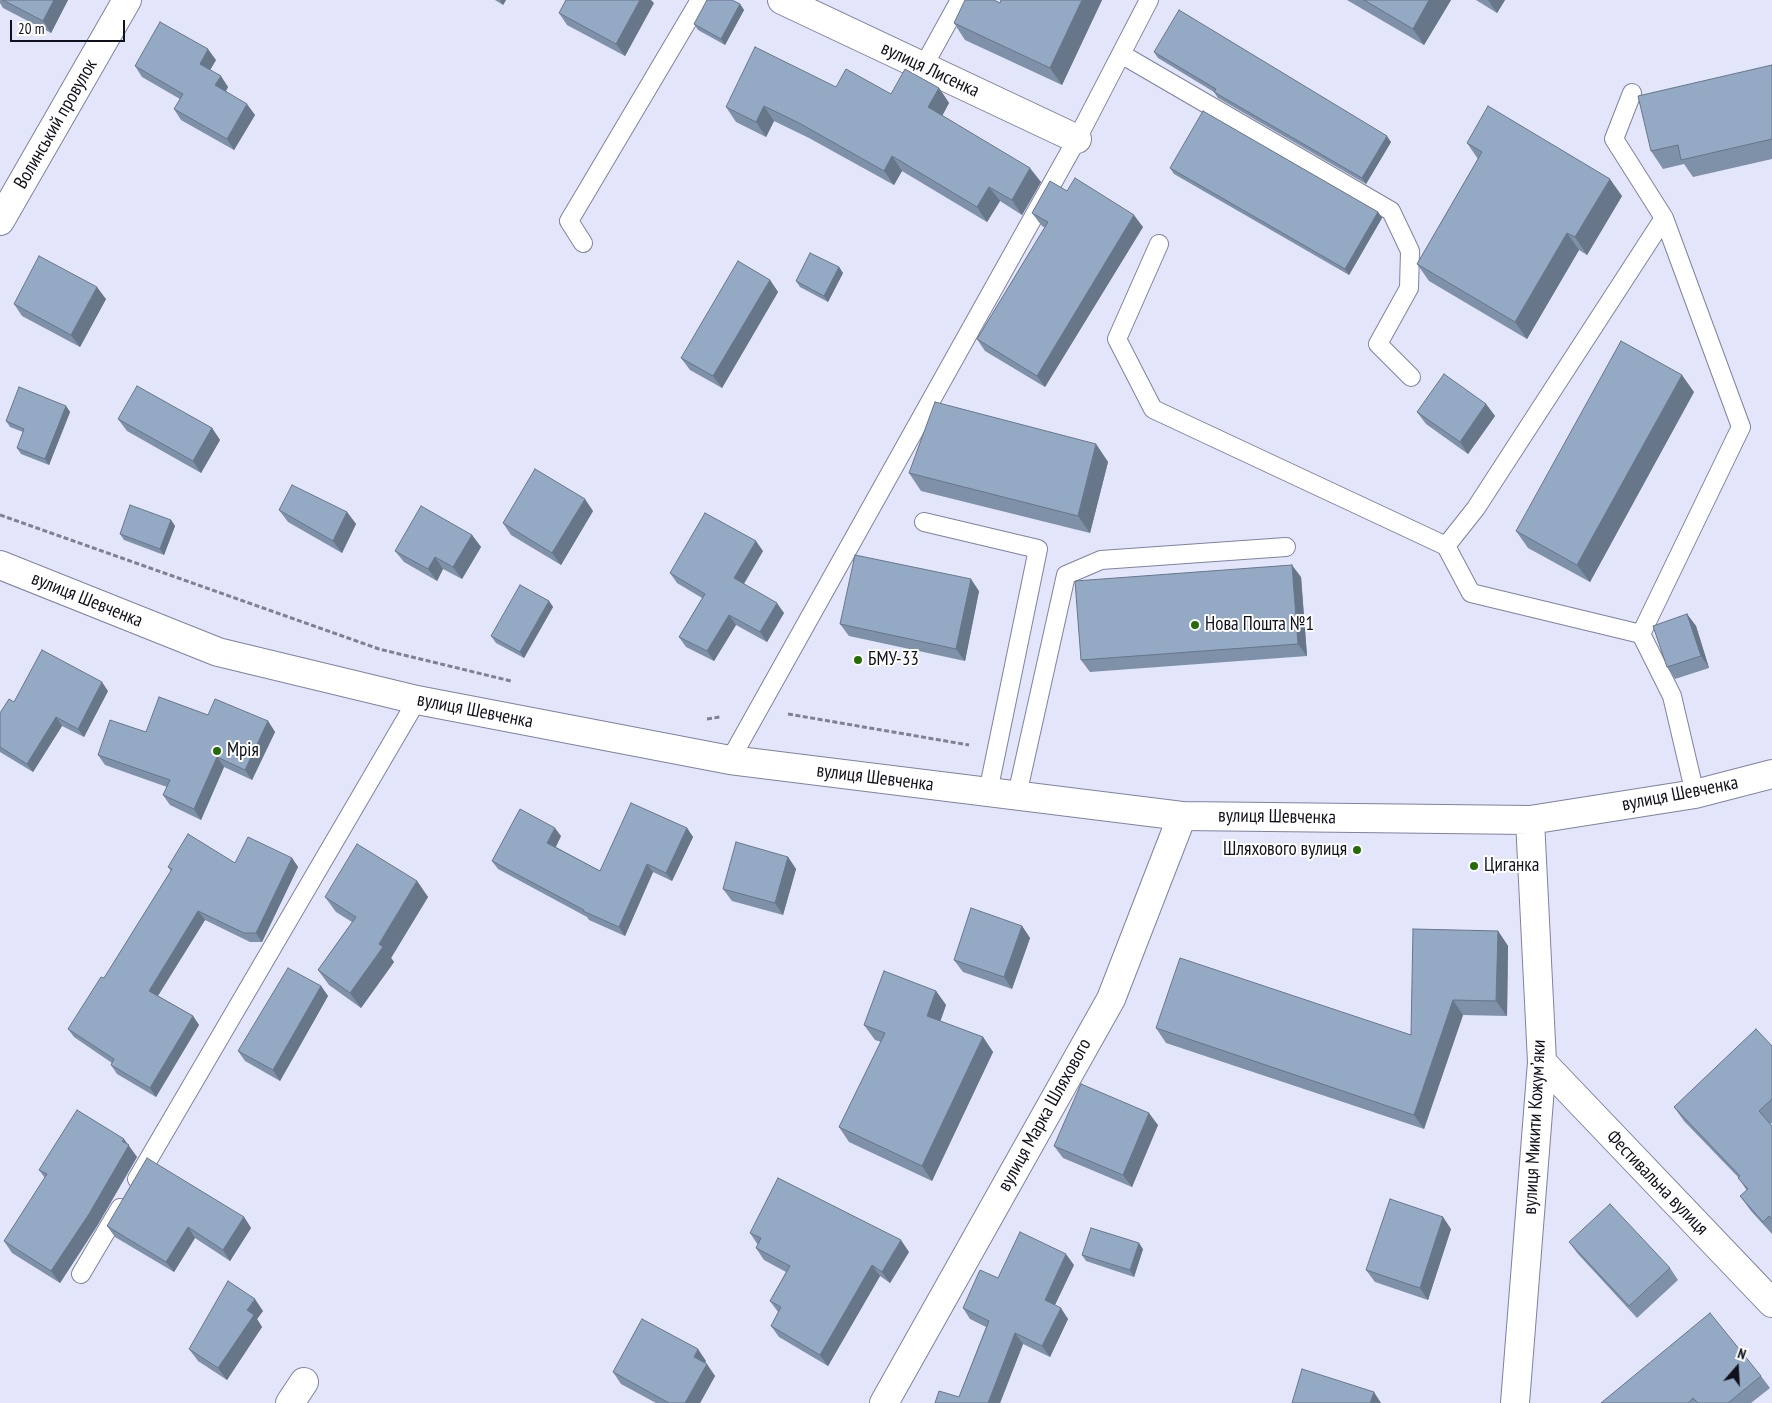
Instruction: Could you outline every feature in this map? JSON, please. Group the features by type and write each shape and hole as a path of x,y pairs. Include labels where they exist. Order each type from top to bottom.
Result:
{"street":[{"name":"Волинський провулок","path":"0,221 127,0"},
{"name":"вулиця Лисенка","path":"782,0 1077,139"},
{"name":"вулиця Шевченка","path":"0,565 218,652 417,700 730,760 1182,816 1530,820 1695,794 1772,774"},
{"name":"вулиця Марка Шляхового","path":"884,1403 1111,999 1182,816"},
{"name":"вулиця Микити Кожумʼяки","path":"1515,1403 1542,1062 1530,820"},
{"name":"Фестивальна вулиця","path":"1542,1062 1772,1303"}],"lane":[{"path":"583,243 569,221 700,0"},
{"path":"923,67 960,0"},
{"path":"730,760 1077,139 1148,0"},
{"path":"1121,54 1391,211 1410,251 1409,288 1378,344 1411,377"},
{"path":"1632,93 1614,140 1664,218 1740,427 1641,634"},
{"path":"1446,546 1476,508 1664,218"},
{"path":"1159,244 1117,340 1153,409 1446,546 1471,593 1641,634 1672,696 1695,794"},
{"path":"924,522 1038,549 988,792"},
{"path":"1017,795 1066,575 1101,560 1286,547"},
{"path":"81,1274 417,700"}],"path":[{"path":"0,516 379,649 514,682"},
{"path":"705,720 758,709 997,749"}],"building":[{"path":"3,0 54,0 43,21"},
{"path":"566,0 640,0 616,44 559,13"},
{"path":"707,0 732,0 740,4 721,39 694,24"},
{"path":"965,0 994,0 1000,3 1001,0 1082,0 1050,68 954,23"},
{"path":"1364,0 1429,0 1413,29"},
{"path":"1179,10 1387,136 1362,178 1214,92 1216,89 1154,52"},
{"path":"160,22 208,49 200,64 221,76 215,85 247,104 227,139 174,109 183,94 135,66"},
{"path":"755,47 836,87 846,69 891,94 905,69 939,88 928,107 1030,168 1012,200 989,187 977,207 892,156 884,171 799,123 764,106 756,122 726,107"},
{"path":"1772,65 1772,139 1681,160 1678,145 1651,151 1638,96"},
{"path":"1488,106 1610,179 1575,237 1567,233 1515,322 1417,264 1482,152 1467,143"},
{"path":"1203,111 1378,212 1345,269 1170,168"},
{"path":"1075,178 1134,215 1037,376 977,339 1048,222 1032,213 1050,181 1067,191"},
{"path":"810,253 839,267 824,296 796,281"},
{"path":"39,256 97,287 71,335 14,304"},
{"path":"738,261 770,280 713,376 681,358"},
{"path":"1621,341 1682,375 1577,565 1516,531"},
{"path":"1444,374 1486,404 1460,442 1417,412"},
{"path":"137,386 212,428 193,461 118,419"},
{"path":"19,387 66,406 45,459 17,448 24,429 6,421"},
{"path":"935,402 1096,444 1078,516 909,473"},
{"path":"535,469 585,499 552,553 503,523"},
{"path":"292,485 347,512 333,541 279,510"},
{"path":"130,505 171,520 160,549 120,534"},
{"path":"421,506 472,535 453,567 435,557 428,569 395,551"},
{"path":"705,513 756,541 734,578 777,603 760,632 729,615 707,651 679,637 705,594 670,573"},
{"path":"855,555 971,579 956,649 840,624"},
{"name":"Нова Пошта №1","path":"1292,565 1298,644 1081,660 1075,581"},
{"path":"520,585 549,601 520,652 491,636"},
{"path":"1687,614 1701,656 1667,667 1653,626"},
{"path":"42,650 102,682 78,729 56,717 27,764 0,747 0,713 9,699 14,702"},
{"path":"159,697 208,715 215,699 268,721 245,770 217,757 194,809 163,795 170,780 98,755 110,720 146,732"},
{"path":"631,803 687,828 666,873 647,864 619,927 583,911 492,861 520,809 555,828 547,843 600,871"},
{"path":"188,834 235,863 248,837 292,858 256,933 244,933 198,911 149,991 193,1016 150,1088 111,1065 114,1059 68,1029 101,977 104,978 172,869 168,867"},
{"path":"736,842 788,857 775,903 723,889"},
{"path":"357,844 417,881 379,944 383,947 350,993 318,970 356,917 325,897"},
{"path":"971,908 1022,926 1004,977 954,960"},
{"path":"1413,929 1498,931 1496,1001 1453,1000 1414,1115 1156,1028 1180,958 1411,1035"},
{"path":"288,968 321,986 273,1070 238,1051"},
{"path":"884,971 936,991 927,1016 983,1037 922,1166 839,1127 885,1033 864,1025"},
{"path":"1756,1029 1772,1046 1772,1099 1759,1111 1772,1126 1772,1219 1769,1216 1763,1222 1740,1196 1748,1189 1738,1178 1740,1176 1674,1107"},
{"path":"1081,1084 1149,1113 1123,1175 1054,1146"},
{"path":"77,1110 124,1139 122,1141 129,1145 89,1214 51,1271 4,1241 47,1174 39,1170"},
{"path":"147,1158 244,1217 223,1250 188,1227 166,1262 107,1226"},
{"path":"778,1178 901,1240 882,1272 872,1265 820,1355 771,1326 781,1307 770,1301 790,1266 756,1248 761,1238 750,1233"},
{"path":"1390,1199 1443,1217 1420,1288 1366,1270"},
{"path":"1610,1204 1670,1268 1629,1306 1569,1242"},
{"path":"1091,1228 1139,1243 1130,1270 1082,1255"},
{"path":"1020,1232 1066,1254 1045,1300 1061,1308 1042,1346 1015,1333 988,1403 935,1403 939,1391 959,1397 989,1321 963,1308 980,1270 998,1278"},
{"path":"228,1281 255,1299 247,1310 254,1315 218,1368 189,1349"},
{"path":"1710,1313 1761,1376 1728,1403 1698,1403 1693,1398 1688,1403 1601,1403"},
{"path":"642,1319 698,1349 694,1357 707,1364 685,1403 669,1403 613,1372"},
{"path":"1302,1369 1374,1392 1370,1403 1292,1403"}],"place":[{"name":"Нова Пошта №1","path":"1195,625"},
{"name":"БМУ-33","path":"858,660"},
{"name":"Мрія","path":"217,751"},
{"name":"Шляхового вулиця","path":"1357,850"},
{"name":"Циганка","path":"1474,866"}]}
